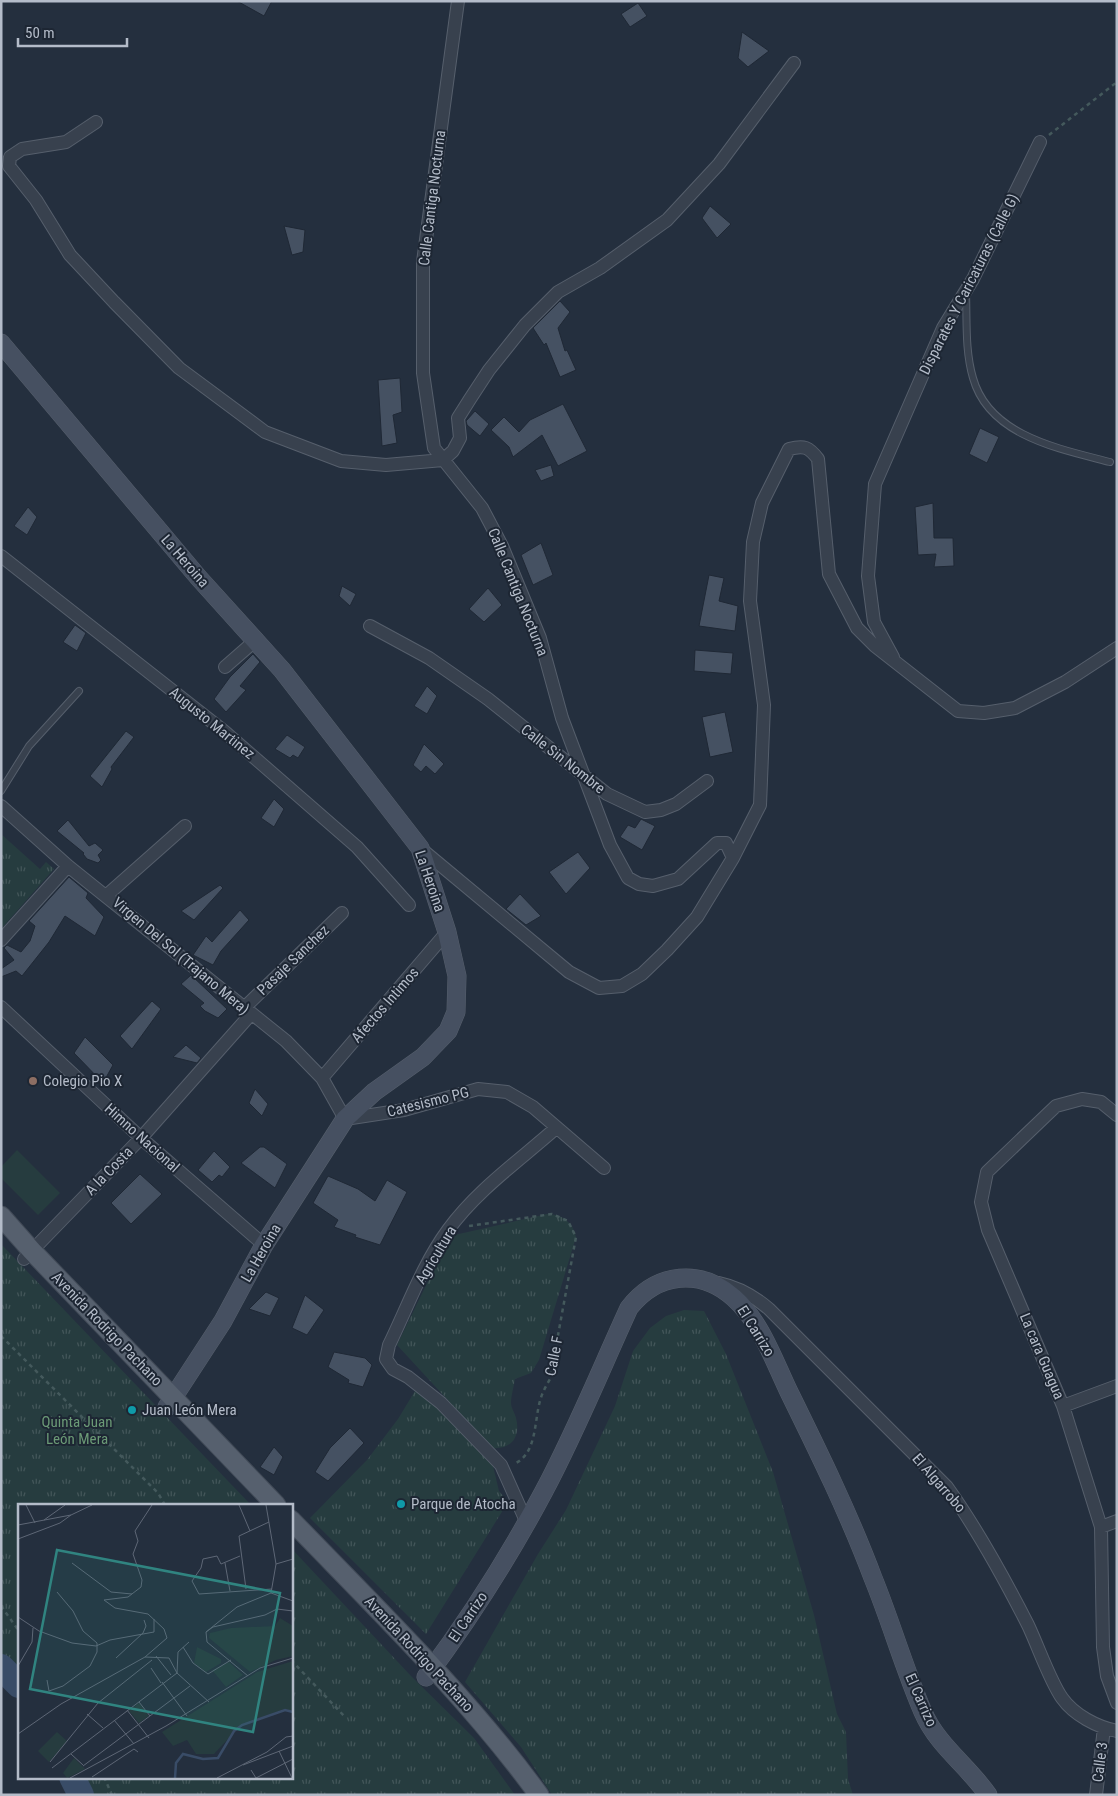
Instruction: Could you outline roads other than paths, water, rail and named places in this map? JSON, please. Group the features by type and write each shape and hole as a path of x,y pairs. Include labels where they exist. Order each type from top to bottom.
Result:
{"main road":[{"name":"Avenida Rodrigo Pachano","path":"1,1216 28,1255 171,1403 275,1504"},
{"name":"Avenida Rodrigo Pachano","path":"1,1235 28,1255"},
{"name":"Avenida Rodrigo Pachano","path":"171,1403 260,1504"},
{"name":"Avenida Rodrigo Pachano","path":"292,1521 509,1755 538,1795"},
{"name":"Avenida Rodrigo Pachano","path":"292,1537 430,1672 527,1795"}],"street":[{"name":"Calle Cantiga Nocturna","path":"458,1 424,262 423,373 434,448 482,508 502,546 540,638 562,718 588,781 610,845 628,878 639,884 653,886 678,878 717,843 726,843 733,858"},
{"path":"96,122 66,142 22,149 10,157 8,166 36,200 70,255 179,368 265,432 341,461 386,465 443,460 453,451 460,438 458,418 489,370 525,325 558,292 600,268 667,220 719,164 794,62"},
{"name":"Disparates Y Caricaturas (Calle G)","path":"894,659 874,622 868,576 874,484 943,328 966,290 1040,142"},
{"name":"La Heroina","path":"1,343 198,576 257,640 420,848 447,932 457,976 456,1012 448,1031 423,1057 374,1092 345,1119 264,1245 222,1321 171,1403"},
{"path":"420,848 569,972 599,988 622,986 642,974 697,916 733,858 760,805 764,705 750,601 753,542 762,504 789,448 800,446 811,449 818,459 829,574 857,628 875,646 958,711 984,713 1015,708 1065,682 1117,648"},
{"name":"Augusto Martinez","path":"1,556 226,732 357,847 409,905"},
{"name":"Calle Sin Nombre","path":"370,626 429,658 488,699 588,781 607,794 645,812 661,810 676,804 706,781"},
{"path":"225,667 257,640"},
{"name":"Virgen Del Sol (Trajano Mera)","path":"1,806 68,866 107,895 286,1041 322,1078 345,1119"},
{"path":"107,895 185,826"},
{"path":"1,940 68,866"},
{"name":"Pasaje Sanchez","path":"247,1011 342,913"},
{"name":"Afectos Intimos","path":"322,1078 447,932"},
{"name":"Himno Nacional","path":"1,1007 141,1138 264,1245"},
{"name":"A la Costa","path":"28,1255 141,1138 247,1011"},
{"name":"Catesismo PG","path":"345,1119 404,1110 478,1089 507,1092 532,1107 604,1168"},
{"name":"La cara Guagua","path":"1117,1115 1101,1102 1082,1099 1056,1106 987,1172 981,1202 988,1230 1063,1406 1101,1527 1103,1647 1107,1676 1117,1703"},
{"name":"Agricultura","path":"526,1521 501,1465 441,1403 388,1364 386,1359 389,1344 430,1259 448,1229 473,1201 556,1128"},
{"name":"El Carrizo","path":"430,1672 481,1600 544,1491 590,1398 629,1308 638,1296 666,1281 683,1278 706,1280 736,1299 759,1331 831,1478 873,1576 924,1714 941,1741 988,1795"},
{"name":"El Algarrobo","path":"706,1280 732,1286 760,1302 946,1487 969,1518 1028,1625 1062,1698 1085,1718 1111,1729"},
{"path":"1063,1406 1117,1386"},
{"path":"1101,1527 1117,1521"},
{"name":"Calle 3","path":"1096,1795 1111,1729"}],"lane":[{"path":"966,290 969,358 973,379 982,402 1001,420 1043,443 1110,462"},
{"path":"1,791 29,746 79,691"}],"waterway":[{"path":"1,1667 18,1684"},
{"path":"72,1778 81,1795"}],"place":[{"name":"Colegio Pio X","path":"33,1081"},
{"name":"Juan León Mera","path":"132,1410"},
{"name":"Parque de Atocha","path":"401,1504"}],"park label":[{"name":"Quinta Juan León Mera","path":"77,1430"}]}
